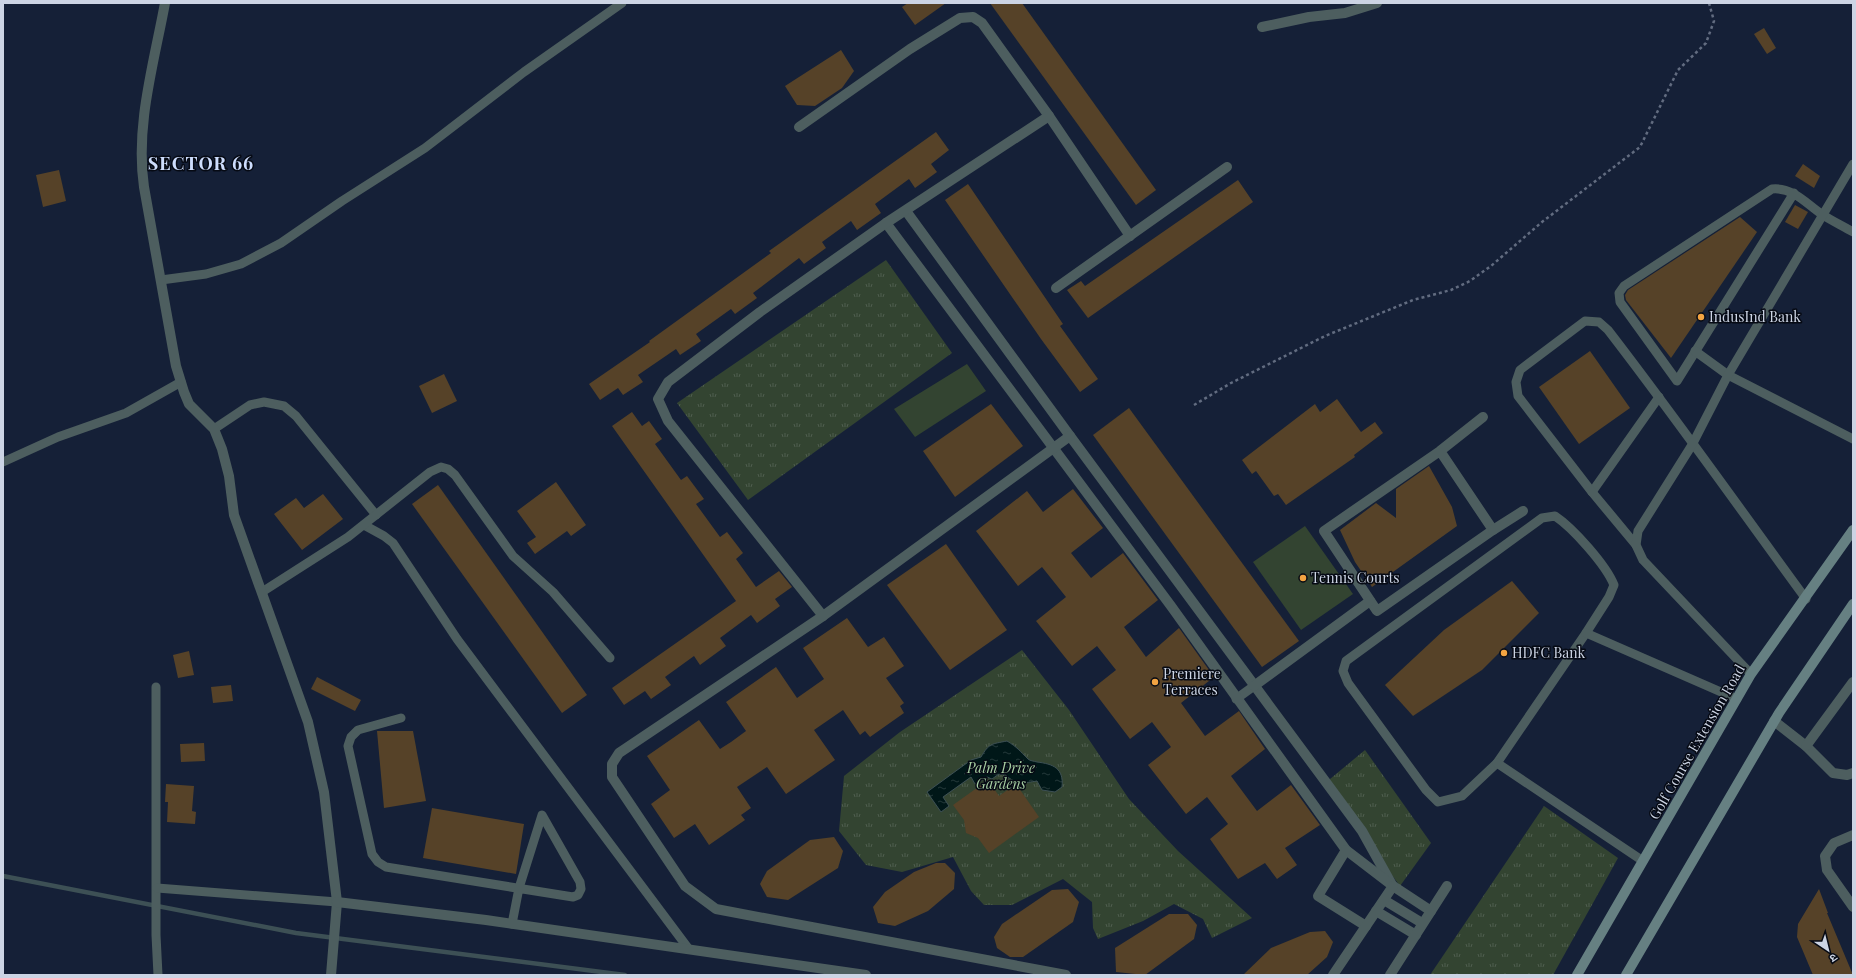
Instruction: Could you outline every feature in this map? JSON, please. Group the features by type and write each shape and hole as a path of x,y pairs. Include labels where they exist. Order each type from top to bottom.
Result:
{"main road":[{"name":"Golf Course Extension Road","path":"1577,975 1751,674 1806,599 1853,530"},
{"path":"1626,975 1774,721 1853,604"}],"street":[{"path":"165,3 143,121 141,169 176,366 189,404 214,429 222,449 229,476 234,515 308,722 324,792 337,902 330,975"},
{"path":"1262,27 1309,17 1345,13 1377,3"},
{"path":"799,127 910,50 960,18 973,17 982,23 1049,116 1130,236"},
{"path":"823,616 668,421 658,399 668,382 760,312 886,223 1049,116"},
{"path":"1056,288 1227,167"},
{"path":"906,211 1362,831 1393,886"},
{"path":"886,223 1052,449 1171,606 1236,699 1346,850 1393,886 1431,911"},
{"path":"1483,417 1440,451 1324,531 1377,611 1493,530 1523,511"},
{"path":"1066,975 716,909 685,886 612,777 612,764 619,753 823,616 1070,436"},
{"path":"1440,451 1493,530"},
{"path":"1254,686 1370,601"},
{"path":"1806,746 1853,682"},
{"path":"1774,721 1806,746 1833,773 1847,775 1853,773"},
{"path":"1853,835 1834,843 1824,856 1827,870 1853,907"},
{"path":"1346,850 1318,896 1366,926"},
{"path":"1333,975 1393,886"},
{"path":"1390,975 1447,886"},
{"path":"1384,900 1422,923"},
{"path":"337,902 688,948 828,972 866,975"},
{"path":"1376,911 1416,935"}],"lane":[{"path":"160,280 206,274 241,264 281,243 342,201 426,148 524,72 622,3"},
{"path":"1636,545 1638,531 1692,445 1728,375 1853,164"},
{"path":"1794,193 1677,381 1620,302 1619,293 1624,286 1772,189 1783,188 1794,193 1822,215 1853,232"},
{"path":"1751,674 1643,560 1636,545 1592,492 1518,396 1516,382 1520,370 1586,321 1599,322 1608,330 1659,397 1692,445 1806,599"},
{"path":"1696,351 1728,375 1853,439"},
{"path":"3,462 58,437 126,413 181,382"},
{"path":"1592,492 1659,397"},
{"path":"214,429 250,405 264,402 284,406 296,416 376,516"},
{"path":"262,592 364,525 430,472 441,467 448,469 455,476 513,556 553,592 610,658"},
{"path":"1555,516 1566,524 1609,574 1614,585 1609,597 1586,633 1497,763 1462,796 1438,802 1426,790 1348,682 1343,671 1346,661 1542,518 1555,516"},
{"path":"364,525 384,536 393,543 457,639 688,948"},
{"path":"1586,633 1737,699"},
{"path":"1236,699 1254,686"},
{"path":"156,687 156,888 158,975"},
{"path":"401,718 358,730 351,737 348,746 369,844 375,858 378,862 386,866 518,888 572,898 578,895 581,889 580,882 542,814 518,888 512,924"},
{"path":"1497,763 1643,861"},
{"path":"156,888 337,902"}],"path":[{"path":"1194,405 1238,379 1325,336 1413,300 1451,290 1470,281 1491,266 1542,222 1640,148 1678,70 1706,43 1714,21 1709,3"}],"green space":[{"path":"886,260 952,353 748,500 677,403"},
{"path":"967,364 986,391 915,437 894,409"},
{"name":"Tennis Courts","path":"1305,526 1353,594 1301,630 1253,562"},
{"name":"Palm Drive Gardens","path":"1022,650 1069,710 1129,799 1178,851 1252,918 1212,938 1203,919 1174,904 1143,921 1098,939 1093,928 1092,902 1063,879 1012,905 984,905 971,891 953,857 902,872 866,865 839,831 844,776 900,732"},
{"path":"1365,750 1431,843 1400,886 1324,784"},
{"path":"1544,806 1618,858 1553,975 1430,975"}],"water":[{"path":"1007,741 1016,747 1029,760 1048,764 1056,768 1061,775 1062,787 1055,792 1042,790 1037,781 1024,783 1017,782 1006,775 999,774 992,779 987,777 975,784 971,777 943,797 949,806 941,812 927,792 971,760 981,757 986,749 991,745"}],"building":[{"path":"908,3 946,3 915,25 902,7"},
{"path":"990,3 1022,3 1156,190 1136,205"},
{"path":"1764,28 1776,48 1767,54 1754,34"},
{"path":"841,50 854,71 842,88 815,106 797,105 785,86"},
{"path":"936,132 949,150 931,164 937,172 915,188 909,179 875,204 881,213 857,230 851,221 822,242 826,248 804,264 799,258 753,293 757,298 735,314 731,309 696,334 701,341 680,355 676,349 638,375 643,382 623,395 618,388 600,400 589,384 650,342 649,341 771,253 769,251"},
{"path":"1803,164 1820,176 1814,188 1795,176"},
{"path":"59,170 66,201 43,207 36,175"},
{"path":"1238,180 1253,202 1088,318 1067,290 1081,281 1085,286"},
{"path":"968,184 1063,324 1060,326 1098,379 1080,392 1041,339 945,200"},
{"path":"1795,205 1808,212 1798,229 1785,222"},
{"path":"1740,217 1757,232 1671,358 1626,300 1625,295 1628,290"},
{"path":"1590,351 1630,408 1579,444 1539,387"},
{"path":"444,374 457,401 432,413 419,386"},
{"path":"1337,399 1361,432 1375,422 1383,433 1354,455 1355,457 1286,505 1278,494 1274,496 1256,471 1252,474 1242,460 1315,404 1320,412"},
{"path":"991,404 1023,446 955,497 923,451"},
{"path":"1129,408 1299,641 1262,667 1093,435"},
{"path":"632,412 642,426 649,421 662,439 655,444 681,480 687,476 704,499 696,504 720,537 727,532 743,553 736,559 756,587 779,571 792,587 775,599 780,606 757,623 751,615 720,638 726,646 700,665 694,656 665,677 671,685 651,699 645,691 624,705 612,688 736,601 612,426"},
{"path":"1429,466 1452,507 1457,526 1372,587 1355,562 1340,530 1376,503 1396,518 1396,489"},
{"path":"556,482 586,525 571,536 567,531 535,554 527,543 536,537 517,511"},
{"path":"438,485 587,695 562,713 412,504"},
{"name":"Premiere Terraces","path":"1073,489 1103,528 1071,553 1091,578 1123,553 1158,600 1124,627 1146,657 1179,628 1214,677 1181,703 1205,736 1239,711 1265,749 1231,776 1257,811 1291,785 1320,825 1285,848 1297,865 1277,879 1265,863 1238,879 1210,839 1228,824 1207,797 1186,814 1148,765 1171,747 1152,722 1130,739 1092,689 1116,670 1097,646 1072,666 1036,621 1066,597 1042,567 1018,586 976,531 1027,491 1043,512"},
{"path":"323,494 343,519 302,550 274,514 296,498 304,508"},
{"path":"946,544 1007,630 950,670 887,585"},
{"path":"1512,581 1539,613 1482,670 1413,716 1385,685 1444,630"},
{"path":"847,618 868,647 884,637 904,666 886,678 904,703 900,706 904,713 870,737 865,731 860,735 843,710 814,730 835,760 786,794 767,767 737,787 751,808 741,815 745,820 709,845 695,824 674,838 651,804 670,790 647,756 699,720 720,749 731,742 746,731 726,702 776,667 797,698 824,679 803,648"},
{"path":"189,651 194,675 178,678 173,655"},
{"path":"317,677 361,700 355,711 311,689"},
{"path":"231,685 233,701 213,703 211,687"},
{"path":"377,731 413,731 426,801 384,808"},
{"path":"204,743 205,761 181,762 180,744"},
{"path":"988,780 999,796 1016,784 1039,817 989,853 978,838 966,833 964,820 953,805"},
{"path":"166,784 194,786 192,811 196,812 195,824 167,822 168,802 165,802"},
{"path":"432,808 524,824 516,874 423,858"},
{"path":"834,837 843,851 838,868 788,900 767,897 760,884 767,871 810,840"},
{"path":"936,863 945,863 955,873 954,889 928,911 895,926 878,923 873,907 885,892 914,872"},
{"path":"1068,889 1079,902 1073,922 1023,957 1010,957 997,948 994,937 1002,924 1052,890"},
{"path":"1819,889 1827,913 1853,975 1813,975 1797,937 1798,924"},
{"path":"1169,914 1188,914 1197,925 1194,939 1145,975 1116,972 1115,948"},
{"path":"1325,931 1333,942 1327,957 1307,975 1243,975 1271,948 1310,932"}],"waterway":[{"path":"3,876 296,933 625,975"}],"place":[{"name":"IndusInd Bank","path":"1701,317"},
{"name":"Tennis Courts","path":"1303,578"},
{"name":"HDFC Bank","path":"1504,653"},
{"name":"Premiere Terraces","path":"1155,682"}],"district":[{"name":"SECTOR 66","path":"201,164"}]}
